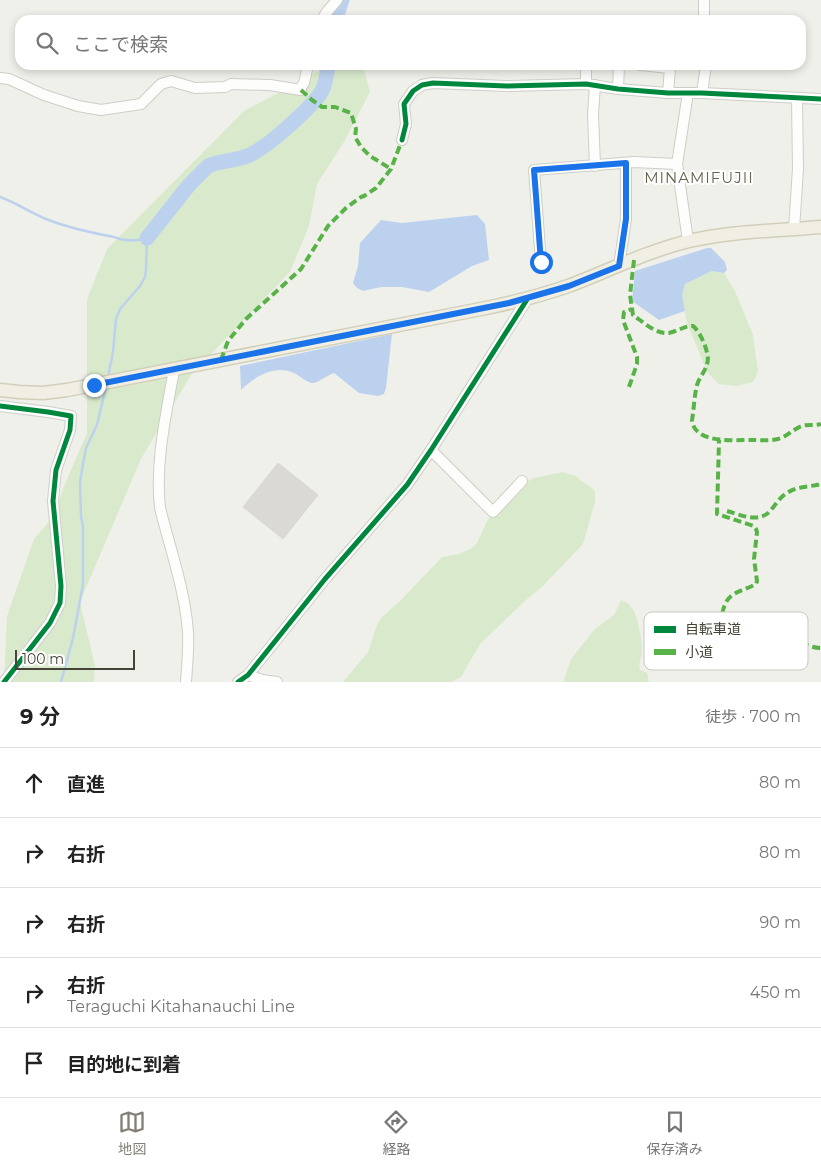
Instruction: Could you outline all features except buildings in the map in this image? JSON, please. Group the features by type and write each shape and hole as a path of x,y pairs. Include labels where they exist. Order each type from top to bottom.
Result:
{"main road":[{"path":"0,390 43,392 66,390 174,370 528,298 569,286 688,241 720,235 821,228"}],"street":[{"path":"325,15 338,0"},
{"path":"704,0 704,15"},
{"path":"0,78 10,79 44,95 78,106 101,110 141,104 161,84 171,81 195,88 225,87 231,84 241,84 270,85 301,90 307,70"},
{"path":"587,70 593,114 595,166"},
{"path":"618,89 619,70"},
{"path":"668,93 670,70"},
{"path":"702,93 705,70"},
{"path":"402,140 406,124 404,104 413,91 422,85 434,83 506,86 590,85 668,93 821,99"},
{"path":"688,93 677,164 688,241"},
{"path":"794,230 798,169 797,98"},
{"path":"541,262 534,170 634,162 677,164"},
{"path":"619,266 626,219 626,163"},
{"path":"238,682 248,675 325,579 407,485 528,298"},
{"path":"174,370 160,454 158,496 187,617 186,682"},
{"path":"0,406 70,416 70,430 56,470 53,501 62,586 60,604 50,623 4,682"},
{"path":"431,450 493,512 522,481"},
{"path":"248,675 262,680 278,682"}],"green space":[{"path":"321,70 364,70 370,92 344,142 317,184 309,226 290,272 191,375 141,459 80,602 95,666 94,682 4,682 7,616 34,539 53,517 87,433 87,299 107,249 244,111"},
{"path":"712,271 724,273 735,291 753,335 758,372 753,382 736,386 719,384 707,372 687,323 682,295 685,284"},
{"path":"563,472 576,476 595,491 595,502 583,544 542,587 480,644 461,677 451,682 343,682 368,652 378,622 382,617 442,557 459,554 472,548 477,543 487,521 512,490 534,478"},
{"path":"621,600 629,604 636,616 642,646 639,665 640,670 647,673 649,682 563,682 571,659 595,629 614,615"}],"water":[{"path":"477,215 485,224 489,260 472,266 429,292 402,287 381,287 363,291 353,283 358,266 360,243 381,220 402,223"},
{"path":"711,248 725,262 727,270 724,273 712,271 685,284 682,295 685,311 659,320 632,301 635,271"},
{"path":"392,334 384,394 378,396 359,393 334,373 312,383 294,373 280,370 265,373 241,390 240,366"}],"waterway":[{"path":"336,15 342,0"},
{"path":"147,238 189,185 208,166 255,152 265,146 299,117 322,91 327,70"},
{"path":"0,197 46,219 69,227 123,240 147,238 145,277 140,286 120,309 116,319 113,352 108,377"},
{"path":"61,682 73,638 83,584 83,527 80,482 86,448 97,425 106,387"}],"marked path":[{"path":"301,90 322,107 335,107 351,113 356,129 355,137 361,147 370,156 391,169"},
{"path":"221,360 228,341 246,319 301,269 328,226 346,208 376,188 391,169 402,140"},
{"path":"634,260 630,295 633,315 650,327 664,333 693,326 704,344 708,360 695,394 692,420 694,428 707,437 716,439 771,440 781,438 802,426 821,424"},
{"path":"629,387 637,364 637,357 623,320 624,312 632,309"},
{"path":"719,440 717,514 754,526 757,532 754,559 756,584 734,594 725,604 723,612"},
{"path":"727,511 744,516 761,517 767,514 782,496 791,491 821,484"},
{"path":"808,645 821,648"}],"cycle path":[{"path":"402,140 406,124 404,104 413,91 422,85 433,83 506,86 586,84 668,93 821,99"},
{"path":"238,682 248,675 325,579 407,485 528,298"},
{"path":"0,406 71,416 70,430 56,470 53,501 61,586 60,603 50,623 4,682"}],"district":[{"name":"MINAMIFUJII","path":"699,177"}],"route":[{"path":"94,385 509,303 569,286 619,266 626,219 626,163 534,170 541,262"}]}
